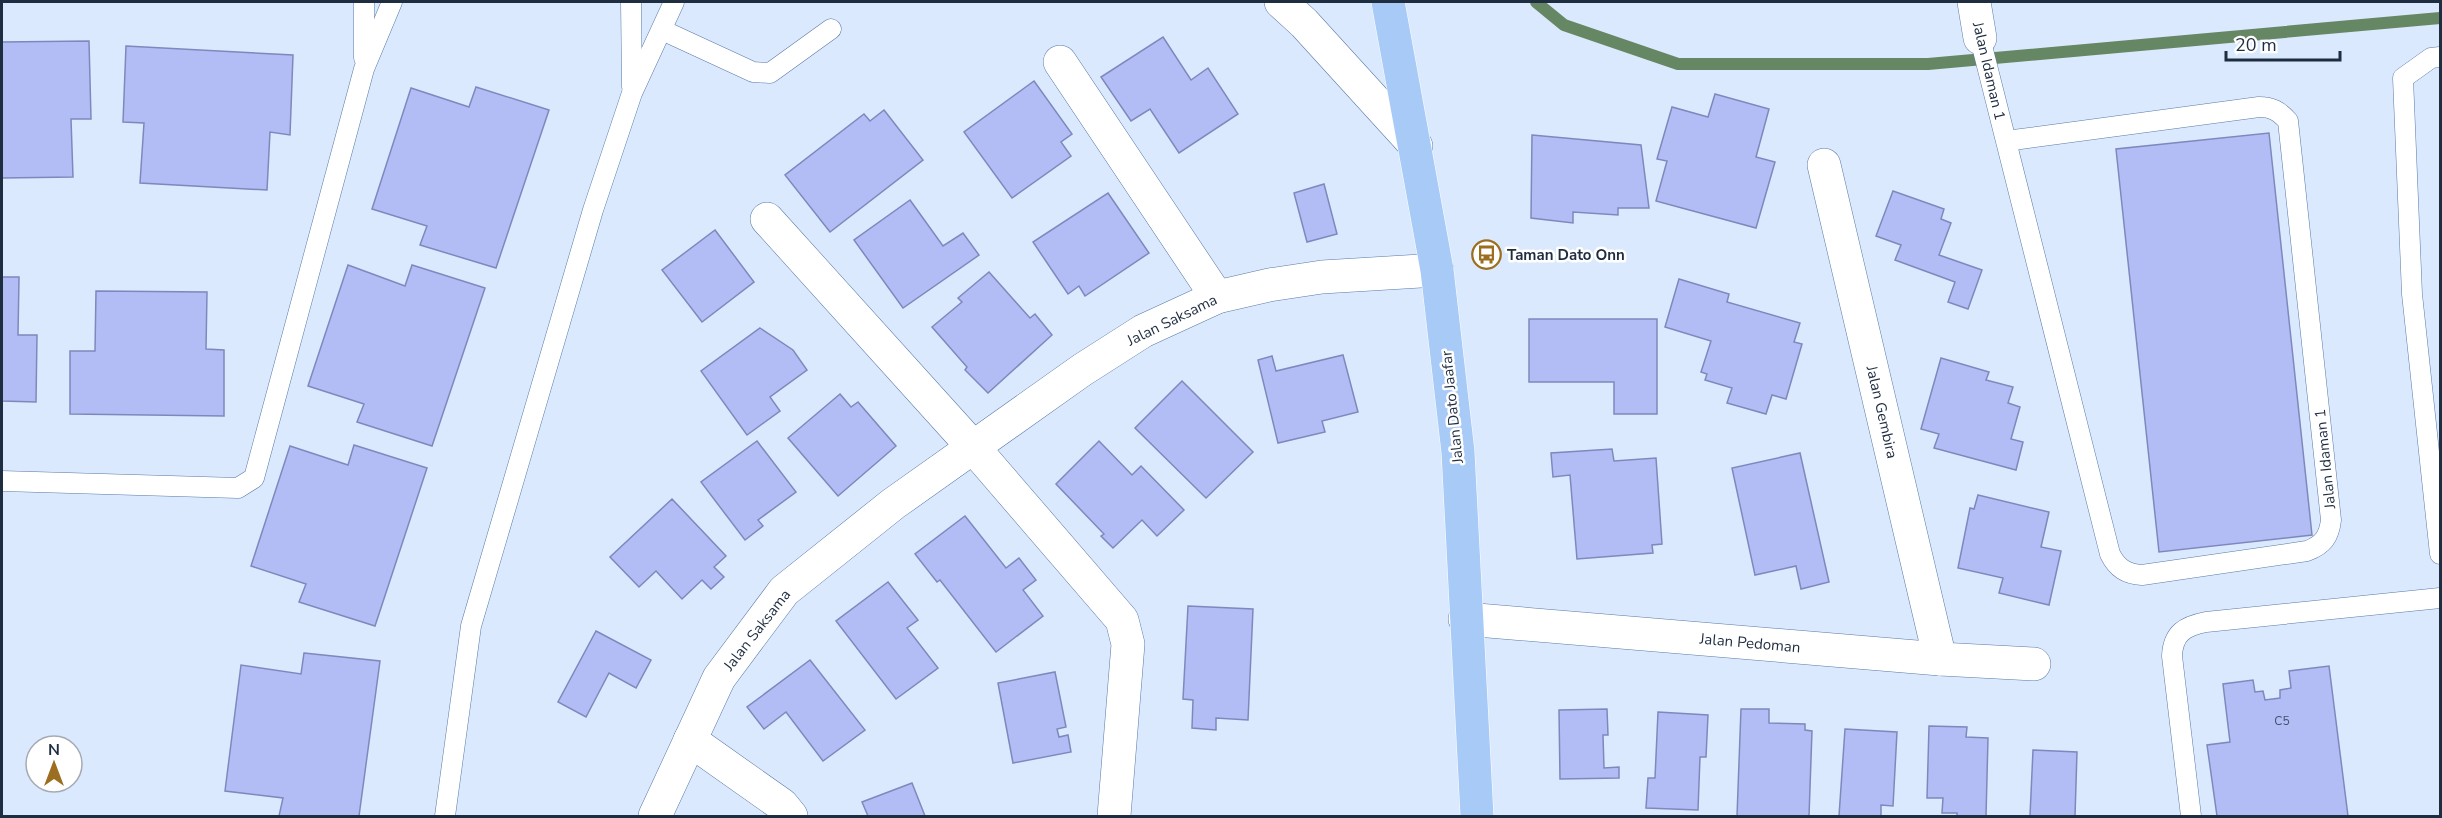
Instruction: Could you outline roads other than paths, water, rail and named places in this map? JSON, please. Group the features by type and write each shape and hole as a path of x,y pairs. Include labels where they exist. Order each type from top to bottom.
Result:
{"main road":[{"name":"Jalan Dato Jaafar","path":"1388,2 1437,270 1458,452 1476,816"}],"street":[{"path":"1281,2 1304,23 1416,146"},
{"name":"Jalan Idaman 1","path":"1974,2 1980,38"},
{"path":"1060,62 1217,297"},
{"name":"Jalan Gembira","path":"1824,165 1940,659"},
{"path":"767,219 973,447 1122,620 1128,644 1114,816"},
{"name":"Jalan Saksama","path":"655,816 719,678 784,591 892,504 1082,370 1143,331 1217,297 1269,285 1322,278 1437,270"},
{"name":"Jalan Pedoman","path":"1465,619 1940,659 2034,664"},
{"path":"690,740 782,805 791,816"}],"lane":[{"path":"364,2 364,69"},
{"path":"2,481 238,488 254,478 364,69 392,2"},
{"path":"631,2 632,93"},
{"path":"446,816 471,626 593,210 632,93 674,2"},
{"path":"662,30 753,72 770,73 831,29"},
{"name":"Jalan Idaman 1","path":"1980,38 2110,554 2114,563 2122,570 2142,575 2307,551 2317,547 2325,540 2331,520 2288,121 2280,112 2270,107 2259,107 2006,141"},
{"path":"2440,57 2431,58 2403,78 2412,294 2440,554"},
{"path":"2191,816 2172,656 2177,635 2186,628 2206,622 2440,598"}],"waterway":[{"path":"1536,2 1564,25 1678,64 1928,64 2440,18"}],"place":[{"name":"Taman Dato Onn","path":"1486,255"}]}
